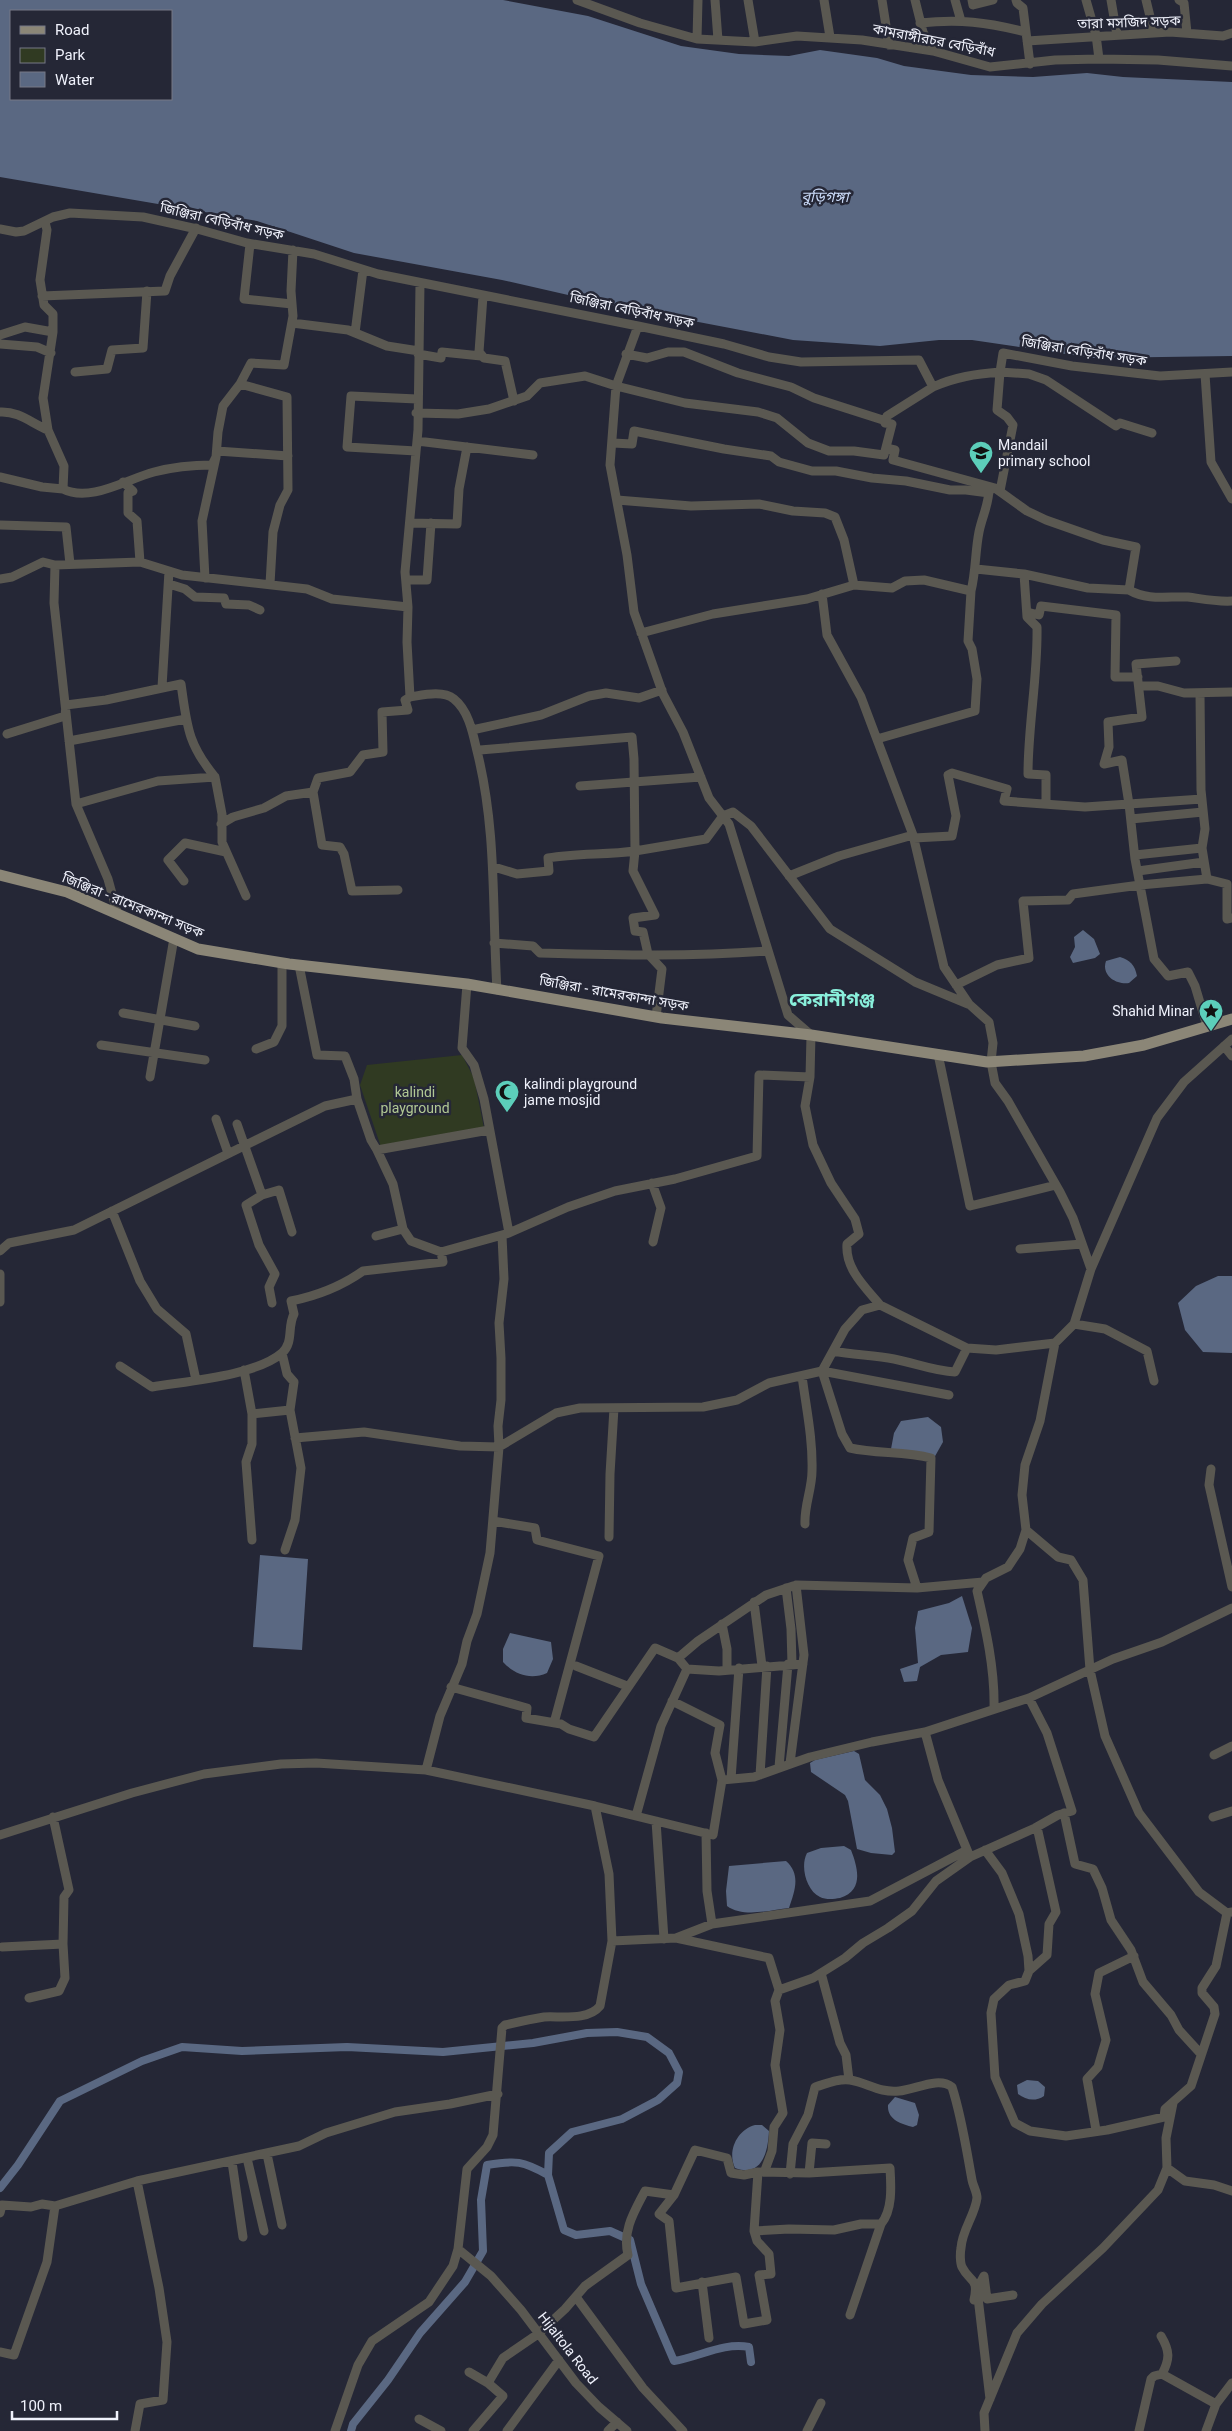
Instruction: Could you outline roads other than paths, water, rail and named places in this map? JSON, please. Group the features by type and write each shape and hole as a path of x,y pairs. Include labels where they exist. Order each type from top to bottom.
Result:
{"main road":[{"name":"জিঞ্জিরা - রামেরকান্দা সড়ক","path":"0,875 67,892 118,912 198,949 282,963 467,984 656,1017 811,1035 991,1062 1084,1056 1144,1044 1232,1019"}],"street":[{"name":"কামরাঙ্গীরচর বেড়িবাঁধ","path":"577,0 595,3 697,39 755,42 797,36 862,40 933,51 990,67 1055,60 1099,59 1158,60 1232,66"},
{"path":"697,39 698,0"},
{"path":"715,0 718,40"},
{"path":"748,0 755,42"},
{"path":"824,0 830,37"},
{"path":"882,0 889,45"},
{"path":"915,0 920,23 933,51"},
{"path":"955,0 961,21"},
{"path":"972,0 972,5 992,0"},
{"path":"1016,0 1023,8 1030,64"},
{"path":"1086,0 1096,36 1099,59"},
{"path":"1110,0 1117,36"},
{"path":"1146,0 1154,33"},
{"path":"1179,0 1184,3 1187,33"},
{"name":"তারা মসজিদ সড়ক","path":"920,23 948,20 991,23 1026,37 1117,36 1154,33 1223,36 1232,33"},
{"name":"জিঞ্জিরা বেড়িবাঁধ সড়ক","path":"0,229 16,232 24,231 53,217 70,213 121,214 143,217 196,228 250,244 314,254 363,270 420,283 638,326 801,362 919,360 933,387"},
{"path":"45,222 47,230 40,280 45,308 54,314 51,353 43,398 48,430 64,466 64,489"},
{"path":"42,296 166,289 170,276 196,228"},
{"path":"250,244 244,298 292,304"},
{"path":"205,578 202,521 216,454 223,406 240,384 250,363 284,365 292,323 293,250"},
{"path":"355,333 363,270"},
{"path":"410,696 406,580 417,441 416,413 420,283"},
{"path":"74,372 107,368 112,350 143,348 148,291"},
{"path":"481,356 478,348 483,296"},
{"path":"292,323 355,333 387,346 441,358 442,352 481,356 505,361 514,401"},
{"path":"638,326 626,354 616,386 610,465 627,555 634,612 662,690 683,732 709,798 729,824 788,1015 811,1035 810,1077 805,1106 813,1146 831,1183 856,1219 859,1234 847,1244 846,1254 856,1277 880,1304 967,1348 996,1350 1055,1343"},
{"path":"0,335 25,327 53,332"},
{"path":"0,344 37,347 51,353"},
{"path":"416,413 458,414 489,409 527,396 540,383 585,376 616,386 685,403 758,412 776,418 808,442 829,451 854,451 884,455 892,424 885,423 886,421 814,398 791,387 738,373 684,352 668,352 647,358 626,354"},
{"name":"জিঞ্জিরা বেড়িবাঁধ সড়ক","path":"1000,372 1003,353 1072,366 1160,376 1232,372"},
{"path":"886,421 893,411 949,379 1000,372 1029,374 1046,380 1116,426 1120,423 1152,433"},
{"path":"1000,372 997,410 1012,421 1013,425 1000,491"},
{"path":"1205,374 1210,462 1232,499"},
{"path":"240,384 287,397 288,490 280,506 273,532 270,584"},
{"path":"416,451 347,447 351,396 417,399"},
{"path":"0,412 19,414 28,421 48,430"},
{"path":"613,443 632,444 634,432 724,450 771,456 779,462 812,471 906,480 950,490 1000,491 1027,510 1046,520 1103,540 1136,546 1129,590"},
{"path":"417,441 533,455"},
{"path":"410,523 457,524 459,489 467,447"},
{"path":"886,448 895,450 893,460 989,490"},
{"path":"216,454 288,456"},
{"path":"0,477 42,487 64,489 69,492 103,491 154,472 188,465 212,465 216,454"},
{"path":"123,482 133,491 128,493 128,513 137,521 140,562"},
{"path":"877,739 975,711 977,679 972,649 968,641 971,591 976,569 976,548 989,490"},
{"path":"617,500 692,506 759,504 793,511 825,513 835,517 841,532 854,585"},
{"path":"406,580 427,580 431,523"},
{"path":"0,525 66,527 70,564"},
{"path":"0,579 12,577 43,562 55,565 140,562 169,571 205,578 307,589 332,599 408,607"},
{"path":"55,565 54,603 76,804 108,879 118,912"},
{"path":"976,569 1024,574 1088,588 1129,590 1138,595 1164,598 1187,597 1210,602 1232,601"},
{"path":"162,687 169,571"},
{"path":"1024,574 1027,617 1037,627 1037,655 1028,733 1028,774 1046,775 1046,804"},
{"path":"641,632 713,614 806,599 854,585 892,588 905,581 924,580 971,591"},
{"path":"169,584 185,589 195,597 224,598 226,604 248,605 260,610"},
{"path":"822,594 827,635 861,696 913,837 944,966 968,1004 989,1022 993,1043 991,1062 995,1084 1008,1101 1056,1185 1073,1218 1091,1269"},
{"path":"1026,612 1039,615 1041,606 1116,615 1115,677 1138,677"},
{"path":"1176,660 1136,664 1142,716 1108,722 1109,747 1104,764 1122,760 1130,804 1134,855 1154,959 1168,976 1188,972 1195,986 1207,1026"},
{"path":"65,716 66,705 106,700 181,684 191,740 200,759 215,777 222,814 222,842 246,896"},
{"path":"1139,686 1158,686 1184,692 1232,692"},
{"path":"472,730 541,715 589,696 606,693 639,698 662,690"},
{"path":"1200,692 1202,799 1205,829 1202,848 1206,879"},
{"path":"398,890 352,891 344,854 340,847 322,845 313,792 318,778 350,772 363,755 383,752 382,712 408,710 405,700 410,696 436,694 453,698 462,707 472,730 486,786 494,868 494,943 497,990"},
{"path":"7,734 65,716"},
{"path":"69,741 186,720"},
{"path":"480,750 632,737 635,851 633,871 655,915 633,918 635,931 643,932 648,954 662,969 656,1017"},
{"path":"789,876 840,856 913,837 952,836 956,816 948,776 952,773 1007,789 1004,801 1085,807 1202,799"},
{"path":"76,804 158,782 215,777"},
{"path":"580,786 701,777"},
{"path":"221,824 233,816 264,808 286,796 313,792"},
{"path":"494,868 517,874 549,871 548,858 575,854 598,855 635,851 706,839 723,816 734,812 751,826 830,929 915,982 968,1004"},
{"path":"1131,819 1203,812"},
{"path":"184,882 168,860 185,843 226,852"},
{"path":"1134,855 1202,848"},
{"path":"1138,871 1204,862"},
{"path":"956,985 997,965 1029,958 1023,900 1068,900 1073,894 1206,879 1227,884 1227,919 1232,918"},
{"path":"150,1077 174,938"},
{"path":"494,943 533,946 540,953 703,956 768,951"},
{"path":"256,1049 274,1042 282,1026 282,963"},
{"path":"299,965 317,1055 345,1056 354,1079 358,1099 371,1140 393,1184 403,1229 410,1241 441,1252 505,1235 568,1206 615,1191 757,1156 759,1075 810,1077"},
{"path":"426,1770 440,1716 462,1664 485,1587 499,1447 501,1358 499,1324 504,1279 505,1235 484,1099 474,1066 462,1048 467,984"},
{"path":"123,1013 195,1026"},
{"path":"994,1709 994,1684 990,1652 976,1591 986,1578 1008,1567 1020,1549 1026,1530 1022,1494 1026,1465 1040,1421 1055,1343 1074,1324 1091,1269 1157,1118 1184,1082 1232,1039"},
{"path":"101,1045 206,1060"},
{"path":"1224,1046 1232,1056"},
{"path":"938,1054 970,1206 1056,1185"},
{"path":"0,1251 9,1243 74,1230 325,1106 358,1099"},
{"path":"216,1119 228,1153"},
{"path":"236,1124 262,1195"},
{"path":"377,1150 489,1130"},
{"path":"652,1183 661,1208 653,1242"},
{"path":"272,1303 269,1287 274,1274 260,1245 246,1205 262,1195 279,1190 292,1232"},
{"path":"112,1211 140,1280 158,1309 186,1334 196,1380"},
{"path":"376,1236 403,1229"},
{"path":"1020,1249 1082,1244"},
{"path":"120,1366 152,1387 254,1368 282,1353 289,1342 290,1322 294,1314 292,1301 310,1296 363,1271 443,1262 441,1252"},
{"path":"0,1274 0,1302"},
{"path":"880,1304 862,1310 845,1329 822,1371 842,1434 850,1448 874,1453 909,1453 931,1458 929,1532 913,1538 908,1560 917,1588"},
{"path":"1074,1324 1105,1329 1146,1351 1154,1381"},
{"path":"833,1352 861,1357 894,1359 941,1372 955,1372 967,1348"},
{"path":"282,1353 287,1374 294,1382 290,1410 301,1468 294,1520 285,1550"},
{"path":"244,1370 252,1414 252,1444 246,1462 252,1540"},
{"path":"295,1438 364,1432 460,1446 499,1447 556,1413 580,1408 703,1407 737,1400 769,1383 822,1371 949,1395"},
{"path":"802,1376 812,1451 811,1483 805,1512 805,1524"},
{"path":"609,1537 614,1408"},
{"path":"252,1414 290,1410"},
{"path":"1211,1469 1209,1485 1232,1588"},
{"path":"493,1521 535,1528 536,1540 599,1556 554,1723"},
{"path":"985,1850 1002,1873 1014,1897 1028,1956 1029,1971 1026,1981 1009,1985 994,1998 992,2007 995,2077 1015,2123 1030,2131 1066,2136 1161,2120 1164,2118 1165,2108 1191,2086 1200,2053 1215,2014 1214,2007 1202,1993 1202,1988 1216,1966 1230,1912 1199,1892 1139,1813 1105,1736 1090,1670 1083,1580 1071,1560 1058,1556 1026,1530"},
{"path":"678,1658 754,1602 766,1595 796,1585 917,1588 984,1582"},
{"path":"790,1763 803,1664 796,1585"},
{"path":"779,1767 790,1664 791,1629 786,1588"},
{"path":"754,1602 764,1666 760,1775"},
{"path":"727,1780 760,1775 790,1763 872,1742 925,1732 1029,1698 1113,1659 1162,1642 1232,1608"},
{"path":"722,1624 727,1649 727,1670"},
{"path":"451,1687 527,1708 526,1718 554,1723 594,1737 627,1686 655,1648 678,1658 687,1669 727,1670 803,1664"},
{"path":"576,1666 627,1686"},
{"path":"0,1834 186,1779 223,1771 281,1764 316,1763 426,1770 595,1806 713,1835 727,1780 739,1668"},
{"path":"636,1816 661,1726 687,1669"},
{"path":"612,1941 676,1938 712,1924 870,1901 969,1853 985,1850 1072,1811 1047,1733 1029,1698"},
{"path":"672,1701 720,1725 715,1753 727,1780"},
{"path":"925,1732 938,1780 969,1853"},
{"path":"1214,1755 1232,1746"},
{"path":"335,2431 358,2364 372,2341 429,2302 452,2266 458,2249 467,2169 487,2147 493,2135 498,2094 502,2028 505,2025 542,2018 585,2015 595,2012 600,2006 612,1941 609,1874 595,1806"},
{"path":"1212,1816 1232,1811"},
{"path":"1064,1813 1074,1864 1093,1869 1102,1888 1111,1920 1134,1956 1143,1982 1171,2015 1179,2030 1200,2053"},
{"path":"29,1998 59,1991 65,1978 63,1944 64,1897 69,1890 53,1817"},
{"path":"656,1821 664,1939"},
{"path":"1029,1971 1046,1955 1049,1924 1056,1912 1038,1827"},
{"path":"706,1833 707,1891 712,1924"},
{"path":"779,1990 813,1978 912,1911 936,1881 969,1853"},
{"path":"676,1938 769,1958 779,1990 775,2001 780,2030 775,2064 783,2113 774,2127 772,2151 762,2171 754,2231 757,2241 769,2254 771,2274 758,2275 767,2320 744,2324 736,2277 676,2288 669,2222 659,2214 674,2195 695,2150 727,2158 731,2173 744,2175 762,2171 790,2174 890,2168 891,2190 886,2218 881,2224 850,2315"},
{"path":"2,1947 63,1944"},
{"path":"1096,2130 1087,2079 1098,2067 1106,2040 1095,1994 1099,1973 1134,1956"},
{"path":"821,1973 840,2044 846,2055 849,2080"},
{"path":"790,2174 793,2144 808,2115 815,2087 835,2081 849,2080 888,2092 912,2090 942,2082 952,2087 962,2118 972,2182 977,2195 976,2207 968,2219 961,2247 962,2267 973,2279 977,2289 990,2400"},
{"path":"0,2213 2,2205 31,2207 42,2204 55,2206 137,2181 300,2146 326,2132 395,2112 450,2104 498,2094"},
{"path":"985,2431 984,2413 1018,2332 1042,2304 1103,2248 1158,2190 1167,2168 1166,2138 1173,2103"},
{"path":"809,2173 812,2143 826,2144"},
{"path":"267,2154 282,2225"},
{"path":"247,2158 264,2231"},
{"path":"232,2162 243,2237"},
{"path":"1167,2168 1185,2182 1214,2185 1232,2191"},
{"path":"135,2431 140,2404 164,2400 166,2342 159,2288 137,2181"},
{"path":"488,2382 503,2358 538,2334 585,2286 628,2255 625,2243 630,2217 645,2191 674,2195"},
{"path":"0,2352 14,2355 48,2262 55,2206"},
{"path":"754,2231 834,2230 861,2224 881,2224"},
{"name":"Hijaltola Road","path":"458,2249 491,2276 593,2401 627,2431"},
{"path":"974,2300 984,2276 987,2299 1013,2296"},
{"path":"702,2282 709,2338"},
{"path":"576,2297 674,2427 683,2431"},
{"path":"1161,2336 1168,2348 1169,2360 1162,2374"},
{"path":"507,2431 559,2360"},
{"path":"469,2372 488,2382 503,2396 472,2431"},
{"path":"1139,2431 1151,2380 1154,2376 1162,2374 1216,2404"},
{"path":"1206,2431 1216,2404 1232,2383"},
{"path":"807,2431 821,2403"},
{"path":"419,2419 441,2431"},
{"path":"608,2431 617,2422"}],"water":[{"name":"বুড়িগঙ্গা","path":"0,0 503,0 588,16 681,46 739,54 789,56 820,50 877,58 904,66 971,75 1033,77 1087,73 1123,77 1232,82 1232,356 1093,358 972,340 939,340 880,346 793,340 625,308 502,280 354,253 257,221 0,177"},
{"path":"1083,930 1094,939 1100,954 1095,958 1073,963 1070,957 1075,947 1074,937"},
{"path":"1120,957 1132,964 1135,969 1137,976 1129,983 1115,981 1106,971 1106,961"},
{"path":"1218,1276 1232,1276 1232,1353 1203,1352 1185,1330 1178,1303 1196,1286"},
{"path":"928,1417 941,1427 943,1442 934,1458 891,1449 894,1433 901,1421"},
{"path":"260,1555 308,1559 302,1650 253,1647"},
{"path":"962,1596 972,1628 968,1652 941,1655 920,1667 917,1681 904,1682 900,1669 918,1663 915,1628 918,1611 949,1603"},
{"path":"510,1633 551,1642 553,1659 547,1673 535,1676 524,1675 513,1670 503,1662 503,1649"},
{"path":"854,1751 859,1754 865,1780 880,1795 887,1809 895,1852 892,1855 871,1853 857,1849 848,1801 845,1795 811,1772 810,1763 815,1760"},
{"path":"844,1846 851,1850 854,1857 857,1871 856,1884 848,1895 840,1898 827,1899 820,1897 811,1889 804,1871 807,1853 821,1848"},
{"path":"786,1861 794,1871 795,1877 795,1889 789,1908 741,1912 727,1906 726,1891 729,1866"},
{"path":"1027,2080 1038,2081 1045,2087 1044,2096 1031,2100 1018,2094 1017,2085"},
{"path":"895,2097 915,2103 919,2115 917,2125 909,2126 893,2118 888,2110 888,2105"},
{"path":"755,2125 762,2125 769,2131 765,2155 762,2161 752,2169 735,2168 732,2155 735,2142 743,2131"}],"waterway":[{"path":"0,2188 18,2165 60,2101 142,2061 182,2047 242,2051 347,2047 443,2052 533,2043 587,2033 617,2032 647,2037 669,2053 679,2072 677,2083 658,2100 622,2119 572,2132 549,2153 548,2175"},
{"path":"351,2431 353,2424 388,2380 420,2333 465,2282 483,2251 481,2200 487,2165 505,2162 519,2163 548,2175 564,2230 576,2235 610,2231 630,2240 641,2284 674,2361 721,2348 740,2346 749,2347 751,2362"}],"place":[{"name":"Mandail primary school","path":"981,474"},
{"name":"Shahid Minar","path":"1211,1032"},
{"name":"kalindi playground jame mosjid","path":"507,1113"}],"district":[{"name":"কেরানীগঞ্জ","path":"832,999"}],"park label":[{"name":"kalindi playground","path":"415,1100"}]}
